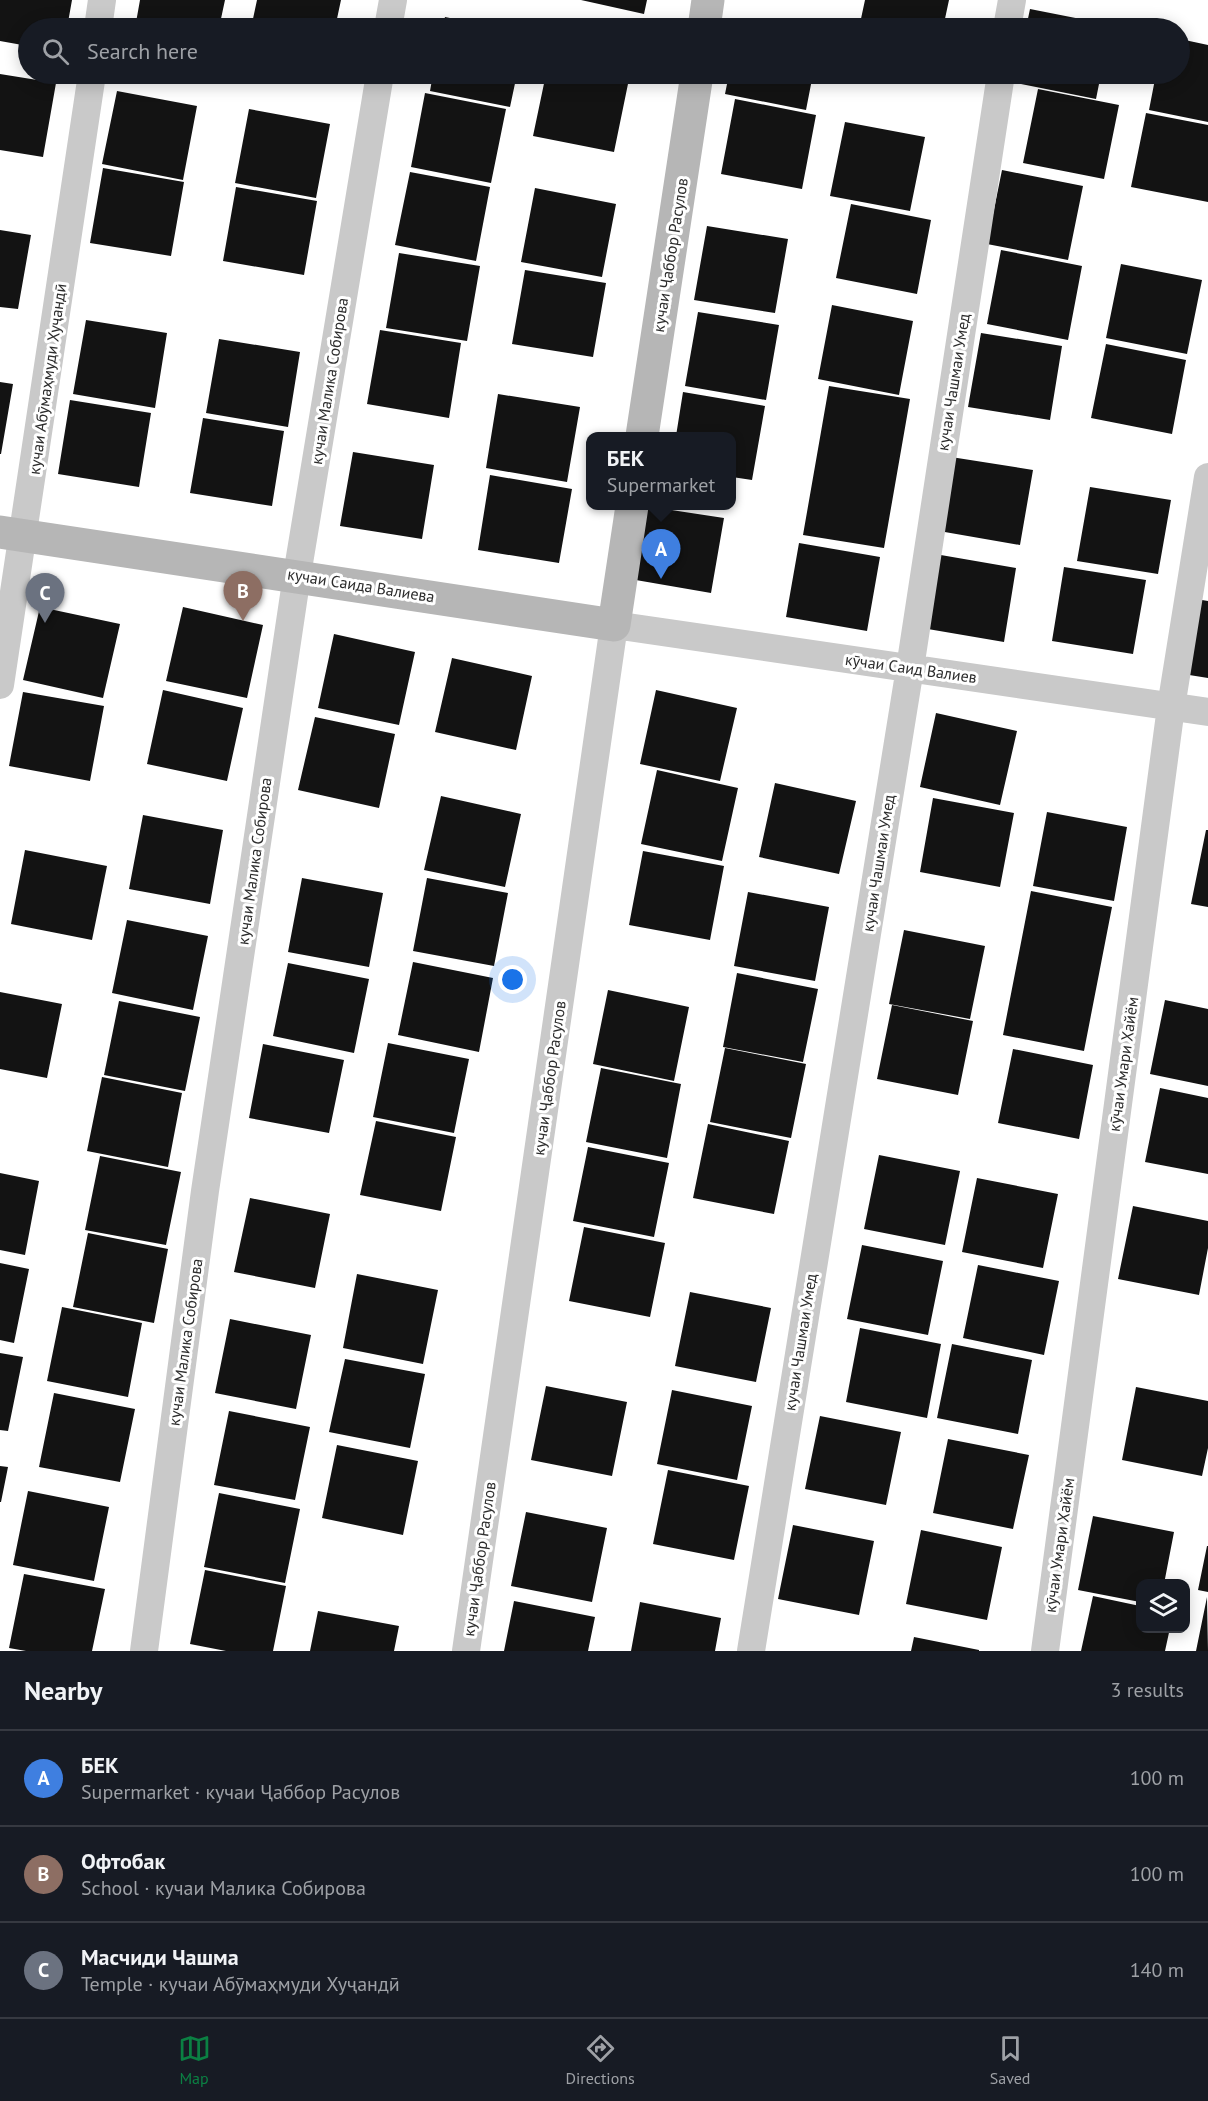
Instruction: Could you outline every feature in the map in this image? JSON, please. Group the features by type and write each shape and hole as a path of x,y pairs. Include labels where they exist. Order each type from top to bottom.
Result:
{"street":[{"path":"99,18 102,0"},
{"path":"390,18 393,0"},
{"path":"705,18 708,0"},
{"path":"1009,18 1012,0"},
{"name":"кучаи Абӯмаҳмуди Хуҷандӣ","path":"0,685 12,534 90,84"},
{"name":"кучаи Малика Собирова","path":"144,1651 206,1191 297,575 378,84"},
{"name":"кучаи Ҷаббор Расулов","path":"643,432 695,84"},
{"name":"кучаи Чашмаи Умед","path":"751,1651 910,668 999,84"},
{"name":"кӯчаи Умари Хайём","path":"1045,1651 1171,707 1208,477"},
{"name":"кучаи Ҷаббор Расулов","path":"466,1651 631,510"},
{"name":"кучаи Саида Валиева","path":"12,534 297,575 614,625"},
{"name":"кӯчаи Саид Валиев","path":"614,625 1208,712"}],"building":[{"path":"0,0 72,0 69,18 18,18 18,44 0,41"},
{"path":"140,0 225,0 221,18 137,18"},
{"path":"257,0 341,0 337,18 253,18"},
{"path":"581,0 647,0 644,14"},
{"path":"865,0 949,0 945,18 861,18"},
{"path":"1030,9 1076,18 1028,18"},
{"path":"1190,41 1208,45 1208,122 1149,110 1154,84 1190,84"},
{"path":"0,74 18,77 18,84 56,84 43,157 0,150"},
{"path":"431,84 515,84 510,107 430,91"},
{"path":"544,84 628,84 614,152 533,136"},
{"path":"727,84 811,84 806,110 725,94"},
{"path":"1021,84 1099,84 1096,99"},
{"path":"1038,89 1119,105 1104,179 1023,163"},
{"path":"117,91 197,106 183,180 102,164"},
{"path":"425,93 506,109 491,183 411,167"},
{"path":"735,99 816,115 802,189 721,174"},
{"path":"249,109 330,124 316,198 235,183"},
{"path":"1146,113 1208,125 1208,202 1131,187"},
{"path":"845,122 925,137 910,211 830,196"},
{"path":"103,168 184,182 171,256 90,243"},
{"path":"1002,170 1083,186 1068,260 987,244"},
{"path":"410,172 490,187 476,261 395,245"},
{"path":"236,187 317,201 304,275 223,261"},
{"path":"535,188 616,204 602,277 521,262"},
{"path":"851,204 931,220 917,294 836,278"},
{"path":"707,226 788,239 775,313 694,300"},
{"path":"0,230 31,235 18,309 0,307"},
{"path":"1001,250 1082,266 1068,340 987,324"},
{"path":"399,253 480,266 467,341 386,328"},
{"path":"1121,264 1202,280 1187,354 1106,338"},
{"path":"525,270 606,283 593,357 512,344"},
{"path":"832,305 913,321 899,395 818,379"},
{"path":"698,312 779,325 766,400 685,386"},
{"path":"86,320 167,333 155,408 73,394"},
{"path":"380,330 461,343 449,418 367,404"},
{"path":"981,333 1062,346 1050,420 968,407"},
{"path":"219,339 300,352 288,427 206,413"},
{"path":"1106,344 1186,360 1172,434 1091,418"},
{"path":"0,382 13,384 1,454 0,454"},
{"path":"829,386 910,399 884,548 803,535"},
{"path":"683,392 765,406 752,480 736,478 736,432 677,432"},
{"path":"498,394 580,407 567,482 486,468"},
{"path":"70,400 151,413 139,487 58,474"},
{"path":"203,418 284,431 272,506 190,493"},
{"path":"353,452 434,465 422,539 340,526"},
{"path":"951,457 1033,470 1020,545 939,531"},
{"path":"490,475 572,489 559,563 478,550"},
{"path":"1090,487 1171,500 1158,574 1077,561"},
{"path":"644,510 671,510 724,518 711,593 630,579"},
{"path":"799,543 880,557 867,631 786,617"},
{"path":"935,554 1016,568 1004,642 922,628"},
{"path":"1064,567 1146,580 1133,654 1052,641"},
{"path":"1196,599 1208,601 1208,678 1183,674"},
{"path":"40,607 120,624 103,698 23,680"},
{"path":"183,607 263,625 247,698 166,681"},
{"path":"334,634 415,652 399,725 318,708"},
{"path":"452,658 532,676 516,750 435,732"},
{"path":"163,690 243,708 227,781 147,764"},
{"path":"656,690 737,708 720,781 640,764"},
{"path":"23,692 104,706 90,781 9,766"},
{"path":"936,713 1017,731 1000,805 920,787"},
{"path":"315,717 395,734 379,808 298,790"},
{"path":"657,770 738,788 722,861 641,844"},
{"path":"775,783 856,801 839,874 759,857"},
{"path":"441,796 521,814 505,887 424,870"},
{"path":"933,798 1014,813 1000,887 920,872"},
{"path":"1047,812 1127,827 1114,901 1033,886"},
{"path":"143,815 223,830 210,904 129,889"},
{"path":"1206,830 1208,830 1208,907 1191,904"},
{"path":"25,850 107,866 92,940 11,924"},
{"path":"643,851 724,866 710,940 629,925"},
{"path":"302,878 383,893 369,967 288,952"},
{"path":"427,878 508,893 494,966 413,951"},
{"path":"1031,891 1112,907 1084,1051 1003,1035"},
{"path":"748,892 829,907 815,981 734,966"},
{"path":"127,920 208,936 193,1010 112,993"},
{"path":"904,930 985,946 970,1019 889,1004"},
{"path":"413,962 493,978 479,1052 398,1035"},
{"path":"288,963 369,979 354,1053 273,1036"},
{"path":"737,973 818,989 803,1062 723,1047"},
{"path":"608,990 689,1007 674,1081 593,1064"},
{"path":"0,992 62,1004 47,1078 0,1069"},
{"path":"1165,1000 1208,1009 1208,1086 1150,1074"},
{"path":"119,1001 200,1017 185,1091 104,1075"},
{"path":"892,1005 973,1021 958,1095 877,1079"},
{"path":"388,1043 469,1059 454,1133 373,1117"},
{"path":"263,1044 344,1060 329,1133 249,1118"},
{"path":"725,1048 806,1064 791,1138 710,1122"},
{"path":"1013,1049 1093,1065 1079,1139 998,1123"},
{"path":"601,1068 681,1084 667,1158 586,1142"},
{"path":"102,1077 182,1093 168,1167 87,1151"},
{"path":"1160,1088 1208,1098 1208,1174 1145,1162"},
{"path":"376,1121 456,1137 441,1211 360,1195"},
{"path":"708,1124 789,1141 774,1214 693,1198"},
{"path":"588,1147 669,1163 654,1237 573,1221"},
{"path":"879,1155 960,1171 945,1245 864,1229"},
{"path":"100,1156 181,1172 166,1245 85,1230"},
{"path":"0,1173 39,1181 25,1255 0,1250"},
{"path":"977,1178 1058,1194 1043,1268 962,1252"},
{"path":"250,1198 330,1214 315,1288 234,1272"},
{"path":"1133,1206 1208,1221 1208,1248 1199,1295 1118,1279"},
{"path":"584,1227 665,1243 650,1317 569,1301"},
{"path":"88,1233 168,1249 154,1323 73,1307"},
{"path":"862,1245 943,1261 928,1335 847,1319"},
{"path":"0,1263 29,1269 14,1343 0,1340"},
{"path":"978,1265 1059,1281 1044,1355 963,1338"},
{"path":"357,1274 438,1290 423,1364 343,1348"},
{"path":"690,1292 771,1308 756,1382 675,1366"},
{"path":"62,1307 142,1323 128,1397 47,1381"},
{"path":"230,1319 311,1335 296,1409 215,1393"},
{"path":"860,1328 941,1344 927,1418 846,1402"},
{"path":"952,1344 1032,1360 1018,1434 937,1418"},
{"path":"0,1353 23,1357 8,1431 0,1430"},
{"path":"345,1359 425,1374 410,1448 329,1432"},
{"path":"546,1386 627,1402 612,1476 531,1460"},
{"path":"1136,1387 1208,1401 1208,1448 1202,1476 1122,1460"},
{"path":"672,1390 752,1406 737,1480 657,1464"},
{"path":"54,1393 135,1409 120,1482 39,1467"},
{"path":"229,1411 310,1427 295,1500 214,1485"},
{"path":"820,1416 901,1432 886,1505 805,1489"},
{"path":"948,1439 1029,1455 1013,1529 933,1513"},
{"path":"337,1445 418,1461 403,1535 322,1518"},
{"path":"0,1466 8,1467 1,1502 0,1502"},
{"path":"668,1470 749,1486 734,1560 653,1544"},
{"path":"28,1491 109,1507 94,1581 13,1565"},
{"path":"219,1493 300,1509 285,1583 204,1567"},
{"path":"526,1512 607,1528 592,1602 511,1586"},
{"path":"1093,1516 1174,1532 1165,1579 1136,1579 1136,1601 1078,1590"},
{"path":"793,1525 874,1541 859,1615 778,1599"},
{"path":"921,1530 1002,1547 987,1620 906,1604"},
{"path":"1208,1546 1208,1592 1198,1590"},
{"path":"205,1570 286,1586 273,1651 226,1651 190,1644"},
{"path":"24,1574 105,1589 92,1651 26,1651 9,1648"},
{"path":"1093,1596 1136,1605 1136,1633 1169,1633 1165,1651 1081,1651"},
{"path":"1207,1597 1208,1651 1196,1651"},
{"path":"514,1601 595,1617 588,1651 504,1651"},
{"path":"640,1602 721,1618 715,1651 631,1651"},
{"path":"318,1611 399,1626 394,1651 310,1651"},
{"path":"914,1637 979,1650 979,1651 911,1651"}],"place":[{"name":"БЕК","path":"661,579"},
{"name":"Офтобак","path":"243,621"},
{"name":"Масчиди Чашма","path":"45,623"}]}
